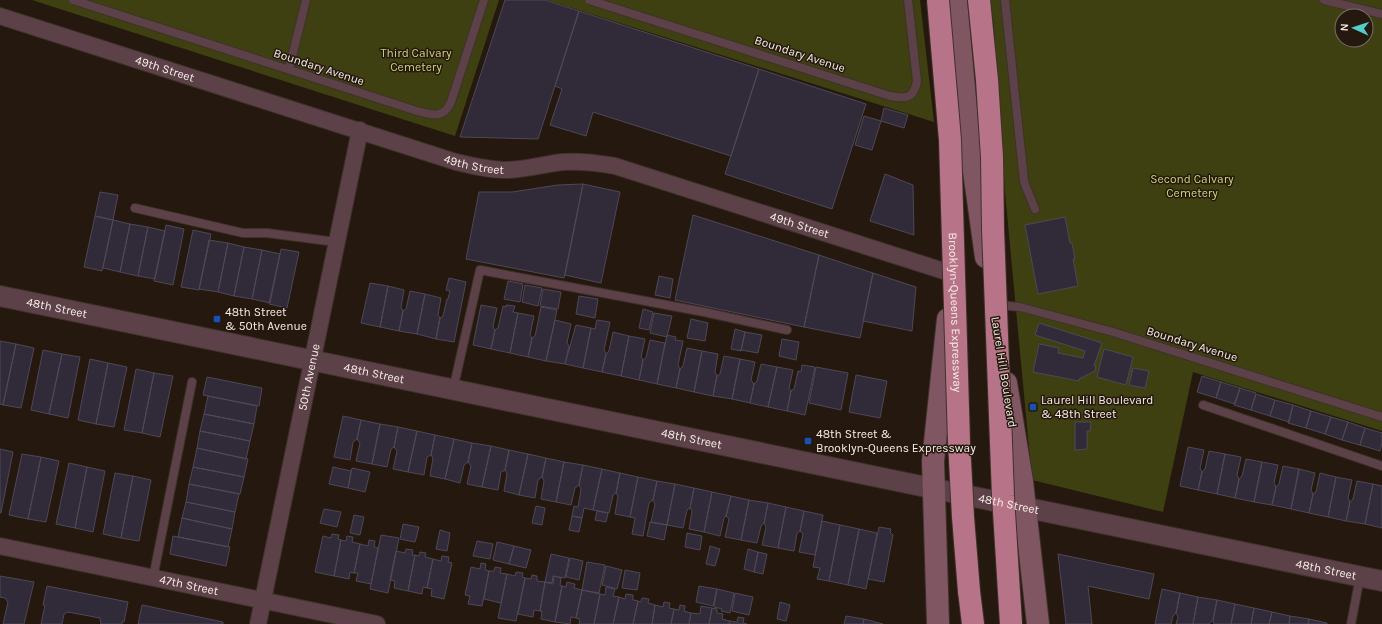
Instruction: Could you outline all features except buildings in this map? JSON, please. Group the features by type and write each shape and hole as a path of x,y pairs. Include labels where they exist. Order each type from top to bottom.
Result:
{"highway":[{"name":"Brooklyn-Queens Expressway","path":"938,0 950,140 960,457 971,624"},
{"path":"979,0 987,80 992,157 993,229 1003,496 1011,624"}],"main road":[{"name":"Laurel Hill Boulevard","path":"956,0 967,121 993,305 1022,481 1038,624"},
{"name":"Laurel Hill Boulevard","path":"934,489 933,461 953,274 967,121"},
{"path":"934,489 938,624"}],"street":[{"name":"49th Street","path":"0,16 360,130 443,159 481,168 507,170 563,162 615,166 953,274"},
{"name":"50th Avenue","path":"258,624 360,130"},
{"name":"48th Street","path":"0,296 1382,582"},
{"name":"47th Street","path":"0,546 378,624"}],"lane":[{"name":"Boundary Avenue","path":"73,0 289,69 417,112 430,114 447,111 452,102 484,0"},
{"path":"289,69 306,0"},
{"name":"Boundary Avenue","path":"589,0 890,96 906,98 914,92 918,81 908,0"},
{"path":"1005,0 1024,181 1035,209"},
{"path":"1324,0 1382,14"},
{"path":"135,208 243,233 267,233 336,242"},
{"path":"453,390 480,270 704,312 787,330"},
{"name":"Boundary Avenue","path":"993,305 1020,308 1112,332 1382,417"},
{"path":"153,578 192,382"},
{"path":"1203,405 1382,466"},
{"path":"1351,624 1360,577"}],"green space":[{"name":"Third Calvary Cemetery","path":"32,0 499,0 455,136"},
{"path":"547,0 920,0 934,122"},
{"name":"Second Calvary Cemetery","path":"990,0 1382,0 1382,431 1193,372 1163,512 1032,480 1005,192 994,27"}],"place":[{"name":"48th Street & 50th Avenue","path":"217,319"},
{"name":"Laurel Hill Boulevard & 48th Street","path":"1033,407"},
{"name":"48th Street & Brooklyn-Queens Expressway","path":"808,441"}]}
